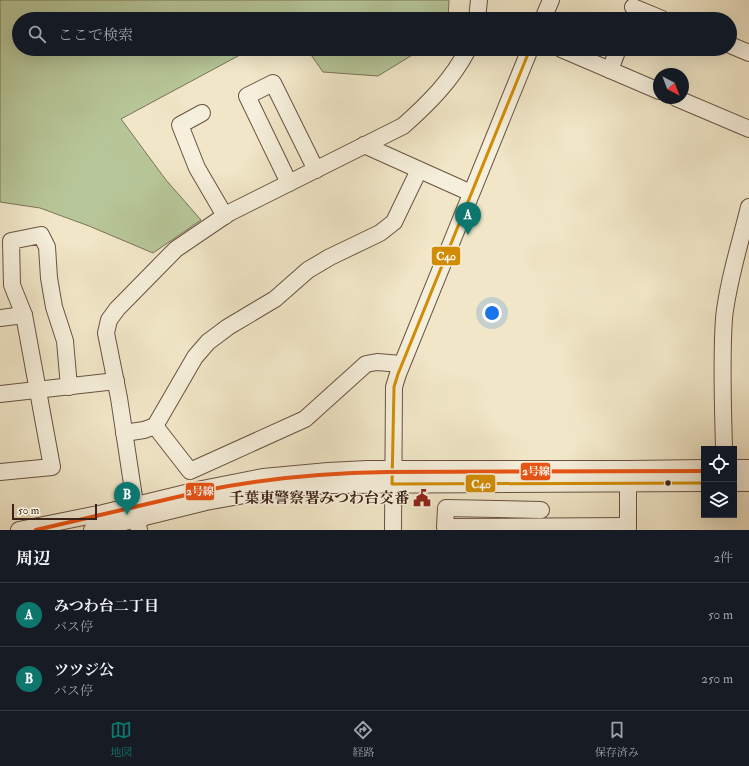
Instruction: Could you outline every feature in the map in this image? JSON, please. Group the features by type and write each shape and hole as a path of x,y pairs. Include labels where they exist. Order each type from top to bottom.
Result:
{"street":[{"path":"478,12 479,0"},
{"path":"546,12 551,0"},
{"path":"737,48 749,53"},
{"path":"137,518 116,381 106,333 109,320 117,309 176,249 225,216 403,126 427,105 460,65 464,56"},
{"path":"393,530 392,476 394,387 401,364 527,56"},
{"path":"577,56 653,88"},
{"path":"610,70 615,56"},
{"path":"289,183 247,96 274,82 316,170"},
{"path":"689,104 749,129"},
{"path":"202,113 180,125 197,168 225,216"},
{"path":"364,145 471,194"},
{"path":"124,433 144,430 155,426 195,357 208,342 228,327 275,299 308,270 330,257 380,233 394,222 419,170"},
{"path":"724,446 724,317 729,288 749,208"},
{"path":"0,472 52,467 24,315 12,285 11,241 41,235 47,247 49,278 54,307 65,341 68,387"},
{"path":"0,318 24,315"},
{"path":"155,426 190,471 305,419 366,364 377,362 401,364"},
{"path":"0,394 116,381"},
{"path":"92,530 206,502 266,491 327,485 392,476 701,468"},
{"path":"737,468 749,468"},
{"path":"392,476 628,484 701,483"},
{"path":"737,483 749,483"},
{"path":"541,510 446,508 445,527 627,528 628,484"},
{"path":"19,530 137,518"}],"green space":[{"path":"0,0 449,0 448,12 12,12 12,56 238,56 121,119 166,180 201,220 153,253 89,226 40,208 0,202"},
{"path":"312,56 411,56 378,76 323,72"}],"transit line":[{"name":"C40","path":"527,56 398,374 394,387 392,484 701,483"},
{"name":"2号線","path":"36,530 207,490 251,482 296,477 387,472 701,471"}],"place":[{"name":"みつわ台二丁目","path":"468,235"},
{"name":"千葉東警察署みつわ台交番","path":"422,498"},
{"name":"ツツジ公","path":"127,515"}]}
